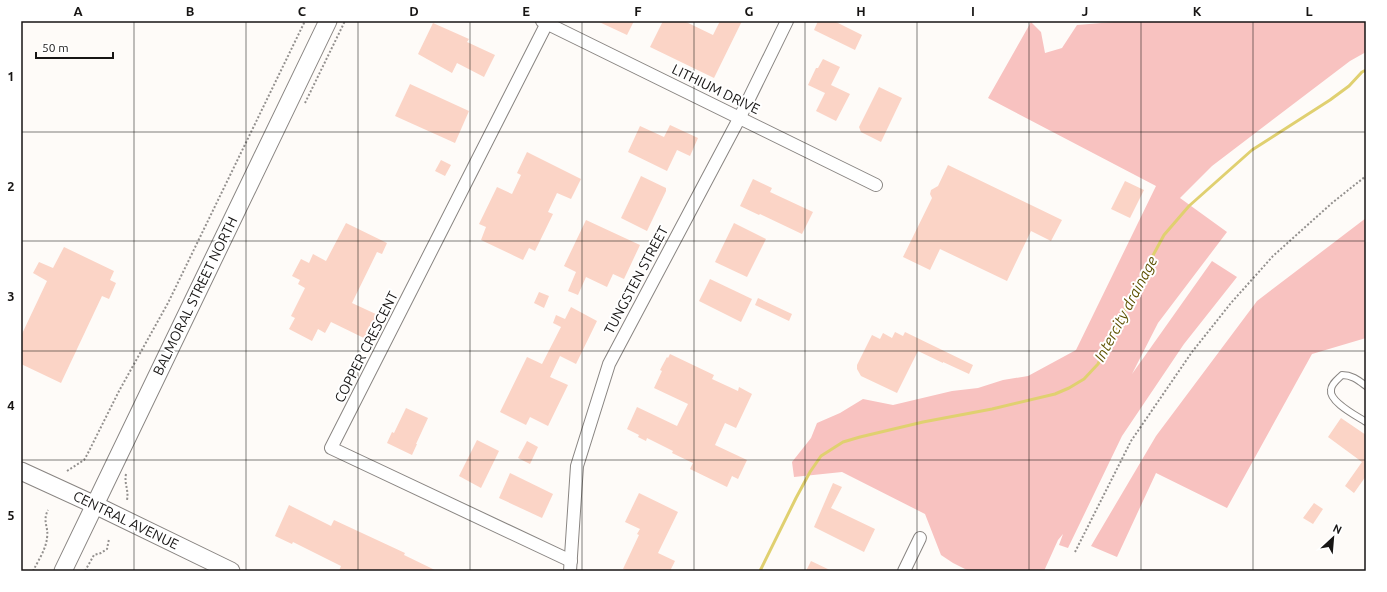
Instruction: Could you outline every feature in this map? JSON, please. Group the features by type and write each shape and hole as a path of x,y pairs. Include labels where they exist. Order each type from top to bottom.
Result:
{"main road":[{"name":"BALMORAL STREET NORTH","path":"63,571 328,21"},
{"name":"CENTRAL AVENUE","path":"21,471 231,571"}],"street":[{"name":"TUNGSTEN STREET","path":"570,566 576,466 609,364 740,117 787,21"},
{"name":"LITHIUM DRIVE","path":"544,22 876,185"},
{"name":"COPPER CRESCENT","path":"544,22 331,448 570,566"},
{"path":"904,571 920,538"}],"lane":[{"path":"1366,386 1349,375 1342,375 1335,382 1331,390 1332,397 1337,403 1366,422"}],"path":[{"path":"67,471 84,460 119,391 168,303 305,21"},
{"path":"1075,552 1131,441 1192,352 1231,303 1273,256 1332,203 1366,176"},
{"path":"33,571 46,543 48,532 44,519 48,510"},
{"path":"85,571 94,555 107,550 109,539"}],"shaded area":[{"path":"1126,21 1366,21 1366,52 1350,61 1212,166 1180,198 1227,232 1158,323 1132,374 1212,261 1237,277 1184,344 1122,436 1068,548 1059,545 1063,534 1058,540 1044,571 969,571 941,555 925,514 842,472 794,477 792,462 811,438 817,423 840,413 863,399 893,405 952,391 978,388 1003,380 1028,376 1076,350 1156,186 988,98 1031,22 1041,32 1045,53 1062,48 1077,25"},
{"path":"1366,218 1366,338 1312,354 1227,508 1156,473 1117,557 1091,546 1156,436 1257,301"}],"building":[{"path":"597,21 634,21 627,35"},
{"path":"663,21 684,21 713,35 720,21 742,21 714,78 650,47"},
{"path":"818,21 834,21 862,35 855,50 814,30"},
{"path":"433,23 469,39 467,42 495,55 484,77 457,63 452,73 418,54"},
{"path":"823,59 840,67 831,85 850,94 836,121 816,111 825,93 808,85 816,68 818,68"},
{"path":"410,84 469,111 455,143 395,116"},
{"path":"879,87 902,98 881,142 861,132 859,127"},
{"path":"670,125 698,138 690,156 677,150 667,171 628,152 640,126 664,137"},
{"path":"527,152 581,179 571,199 557,193 548,212 553,214 535,251 529,248 523,260 481,240 486,227 479,224 497,187 512,194 521,175 517,173"},
{"path":"441,160 451,165 445,176 435,171"},
{"path":"948,165 1062,220 1051,241 1031,231 1007,281 940,249 930,270 903,257 932,198 930,194 931,190 938,186"},
{"path":"641,176 666,188 666,191 647,231 621,218"},
{"path":"753,179 772,188 770,192 813,212 802,234 740,206"},
{"path":"1125,181 1144,190 1130,218 1111,209"},
{"path":"586,220 640,245 624,279 613,274 607,287 586,277 578,295 568,291 576,272 564,266"},
{"path":"346,223 387,243 382,254 377,252 352,303 380,316 368,340 331,322 325,333 318,329 312,341 289,329 295,318 291,316 305,288 298,284 300,280 292,276 301,259 309,263 313,254 326,261"},
{"path":"734,223 766,239 747,277 715,262"},
{"path":"64,247 114,271 110,280 116,283 109,299 102,296 61,383 21,364 21,336 47,281 33,273 39,262 53,268"},
{"path":"710,279 752,299 741,322 699,301"},
{"path":"539,292 549,296 544,308 534,303"},
{"path":"758,298 792,314 789,321 755,305"},
{"path":"571,307 597,321 576,364 560,356 550,377 568,385 548,426 530,417 526,425 500,412 527,357 542,364 561,327 553,323 556,315 565,319"},
{"path":"895,332 903,336 905,332 973,365 969,374 918,351 897,393 861,376 857,369 857,365 872,335 880,339 883,333 892,338"},
{"path":"670,354 714,375 712,379 738,391 739,387 752,394 736,428 725,423 715,445 747,460 738,479 732,476 727,487 690,469 693,463 672,453 673,451 647,438 646,441 638,437 639,435 627,429 637,407 677,426 688,404 654,388 662,371 660,370"},
{"path":"406,408 428,418 412,455 387,443 392,432 394,433"},
{"path":"1341,418 1366,435 1366,476 1354,493 1345,486 1362,462 1328,437"},
{"path":"477,440 499,451 481,488 459,476"},
{"path":"527,441 538,447 530,464 518,458"},
{"path":"510,473 553,494 542,518 499,498"},
{"path":"833,483 842,487 831,508 875,529 864,552 814,527"},
{"path":"639,493 678,512 658,553 675,561 670,571 628,571 623,569 639,535 637,534 640,529 625,522"},
{"path":"1314,503 1323,509 1313,524 1303,518"},
{"path":"289,505 331,526 334,520 405,553 404,555 437,571 339,571 341,566 293,542 292,544 275,536"},
{"path":"811,561 832,571 806,571"}],"waterway":[{"name":"Intercity drainage","path":"760,571 810,472 821,456 843,442 923,422 992,409 1055,394 1084,379 1098,364 1137,285 1164,235 1189,206 1252,150 1330,100 1349,86 1362,72 1366,70"}]}
